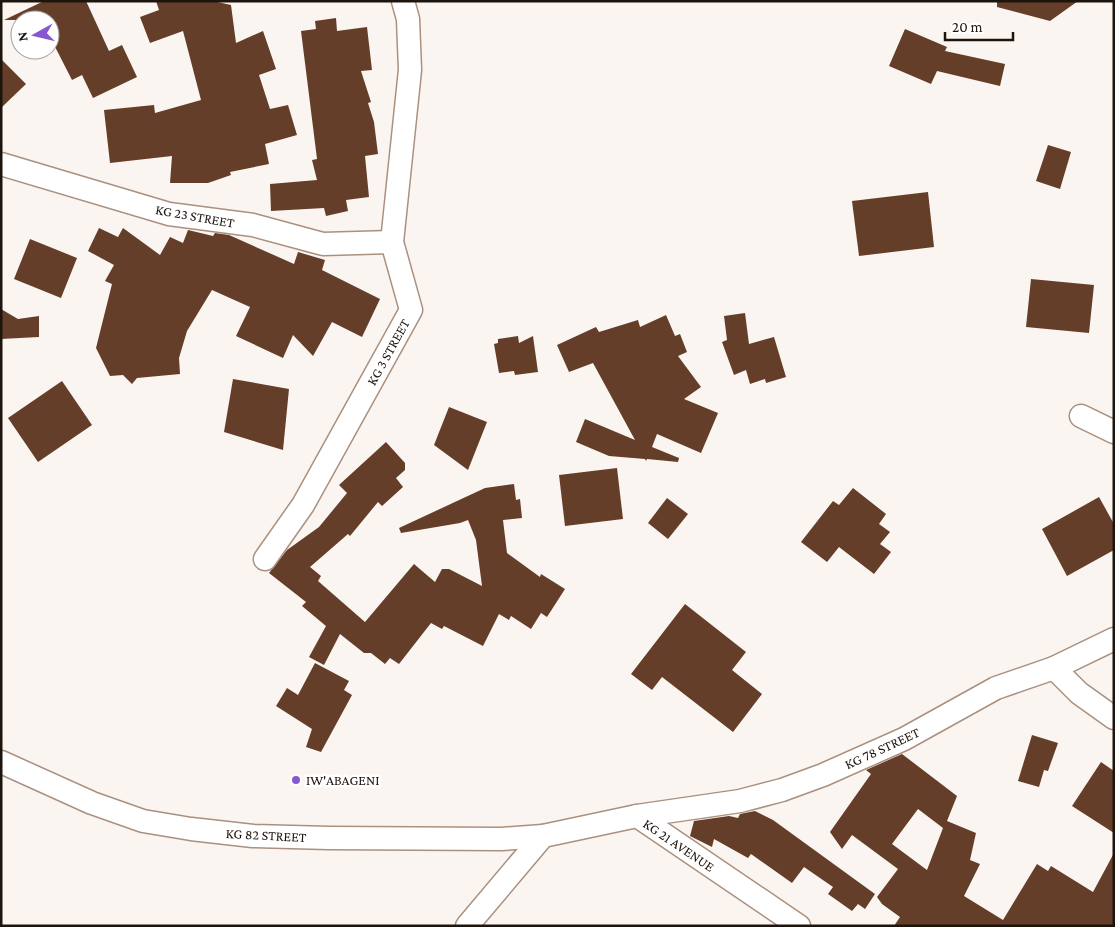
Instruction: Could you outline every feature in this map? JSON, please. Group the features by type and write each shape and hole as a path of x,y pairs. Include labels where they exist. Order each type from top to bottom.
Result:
{"street":[{"name":"KG 3 STREET","path":"265,559 303,505 411,310 392,242 410,70 408,19 403,1"},
{"name":"KG 23 STREET","path":"1,164 168,214 253,225 323,244 392,242"},
{"path":"1081,416 1114,432"},
{"name":"KG 78 STREET","path":"637,816 740,801 782,790 823,776 904,739 996,688 1054,668 1114,639"},
{"path":"1054,668 1079,693 1114,718"},
{"name":"KG 82 STREET","path":"1,762 143,821 191,829 253,836 329,838 501,839 543,836"},
{"name":"KG 21 AVENUE","path":"543,836 637,816 799,926"},
{"path":"467,926 543,836"}],"building":[{"path":"44,1 86,1 109,51 122,45 137,77 93,98 82,75 72,80 60,57 60,10 25,10"},
{"path":"156,1 213,1 231,5 236,43 263,31 276,69 259,75 270,109 288,105 297,135 265,144 269,164 230,172 231,175 208,183 170,183 172,156 110,163 104,110 154,105 155,113 201,100 183,31 150,43 140,17 159,10"},
{"path":"997,1 1078,1 1050,21 997,7"},
{"path":"336,18 337,31 367,27 372,70 361,71 371,102 368,103 374,122 378,154 365,156 369,197 346,200 348,211 326,216 324,208 271,211 270,184 317,180 312,160 317,159 301,31 316,29 315,21"},
{"path":"905,29 947,47 945,51 1005,64 1000,86 937,71 931,84 889,66"},
{"path":"1,59 26,84 1,108"},
{"path":"1048,145 1071,152 1060,189 1036,181"},
{"path":"928,192 934,247 859,256 852,201"},
{"path":"99,228 118,237 123,228 160,255 170,237 183,243 188,230 213,236 215,233 229,235 294,264 298,252 325,260 322,270 380,299 362,337 332,322 313,356 293,335 283,358 236,336 250,307 212,290 187,331 179,358 180,374 137,378 132,384 123,375 110,376 96,348 112,284 105,281 114,265 88,251"},
{"path":"30,239 77,258 61,298 14,279"},
{"path":"1031,279 1094,285 1089,333 1026,327"},
{"path":"1,309 18,319 39,316 39,337 1,339"},
{"path":"745,313 749,344 774,337 786,377 766,383 765,379 750,384 746,370 734,375 722,342 727,340 724,316"},
{"path":"666,315 675,336 680,334 687,352 678,356 701,387 684,399 718,413 701,453 657,434 652,447 679,458 678,462 647,459 646,461 645,459 609,456 576,442 585,419 635,440 593,363 569,372 557,345 596,327 599,332 638,320 640,327"},
{"path":"518,336 519,343 533,336 538,372 515,375 514,371 499,373 494,344 498,343 498,339"},
{"path":"233,379 289,389 283,450 224,432"},
{"path":"62,381 92,425 38,462 8,418"},
{"path":"449,407 487,422 468,470 434,445"},
{"path":"386,442 405,463 405,470 396,478 403,487 382,506 378,502 350,536 348,534 310,567 321,576 318,581 365,622 414,564 435,582 442,569 449,569 482,586 476,540 468,520 401,533 399,528 485,488 514,484 516,500 520,499 522,518 503,520 507,553 540,577 541,574 565,589 547,617 541,613 531,629 511,616 509,620 499,614 483,646 444,626 442,629 431,623 399,664 390,658 385,664 371,653 364,653 340,634 324,665 309,657 326,626 302,606 306,602 269,573 287,550 319,527 347,493 339,485"},
{"path":"617,468 623,519 565,526 559,475"},
{"path":"853,488 886,514 879,524 890,532 880,544 891,552 874,574 839,547 827,562 801,542 833,501 839,505"},
{"path":"1099,497 1114,524 1114,550 1067,576 1042,529"},
{"path":"667,498 688,514 668,539 648,523"},
{"path":"685,604 746,652 732,670 762,694 733,732 662,677 652,690 631,674"},
{"path":"315,663 349,681 344,690 352,695 321,752 306,747 312,729 276,706 287,688 298,695"},
{"path":"1032,735 1058,743 1048,771 1044,770 1039,787 1018,781"},
{"path":"902,754 957,796 947,821 976,833 970,860 980,864 964,896 1003,920 1037,864 1048,871 1051,866 1093,892 1114,853 1114,926 894,926 900,917 882,904 877,897 898,869 852,835 842,849 830,832 871,774 866,770","holes":["918,809 943,828 927,870 892,844"]},
{"path":"1101,762 1114,771 1114,833 1072,806"},
{"path":"755,811 773,820 875,894 865,909 858,904 852,911 828,894 833,887 804,867 792,883 751,854 748,858 714,839 712,847 690,836 694,821 729,816 738,818 740,814"}],"place":[{"name":"IW'ABAGENI","path":"296,780"}]}
